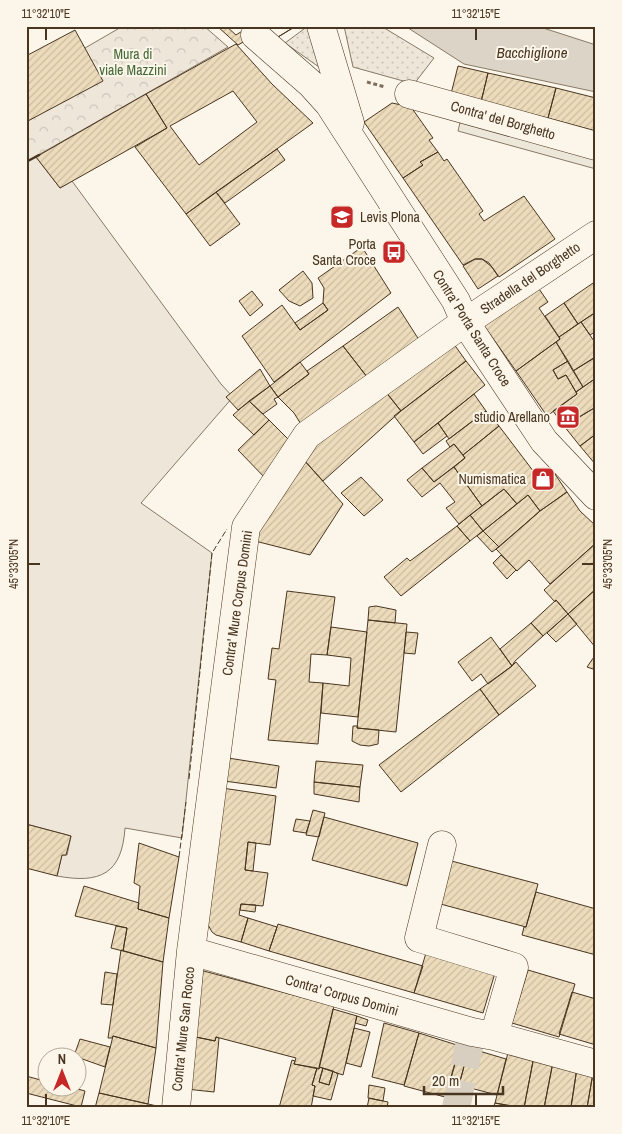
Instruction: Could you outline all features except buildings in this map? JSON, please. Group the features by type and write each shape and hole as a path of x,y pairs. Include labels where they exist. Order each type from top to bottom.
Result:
{"street":[{"name":"Contra' Porta Santa Croce","path":"321,26 358,152"},
{"name":"Contra' Porta Santa Croce","path":"250,30 311,84 323,98 456,302 465,322 544,442 596,496"},
{"name":"Contra' del Borghetto","path":"410,94 596,146"},
{"name":"Stradella del Borghetto","path":"465,322 596,235"},
{"name":"Contra' Mure Corpus Domini","path":"191,951 246,527 307,435 465,322"},
{"path":"442,845 419,938 514,968 494,1036"},
{"name":"Contra' Corpus Domini","path":"191,951 472,1032 494,1036 596,1064"},
{"name":"Contra' Mure San Rocco","path":"176,1108 191,951"}],"path":[{"path":"366,82 410,94"}],"green space":[{"name":"Mura di viale Mazzini","path":"123,26 204,26 228,47 26,162 26,122 85,48"},
{"path":"308,26 326,72 285,43"},
{"path":"344,26 381,26 434,58 414,84 353,67"},
{"path":"36,157 60,188 72,181 221,384 233,397 141,503 212,553 182,838 125,828 123,844 114,866 97,876 85,878 57,876 62,855 67,855 71,836 26,824 26,162"}],"shaded area":[{"path":"462,114 596,149 596,169 458,131"}],"water":[{"name":"Bacchiglione","path":"405,26 537,26 596,45 596,92 464,64"}],"tunnel":[{"path":"456,1108 472,1032"}],"fence":[{"path":"189,779 212,553 227,529"},
{"path":"179,857 186,802"}],"wall":[{"path":"26,162 39,155"}],"place":[{"name":"Levis Plona","path":"342,217"},
{"name":"Porta Santa Croce","path":"394,252"},
{"name":"studio Arellano","path":"568,417"},
{"name":"Numismatica","path":"543,479"}]}
